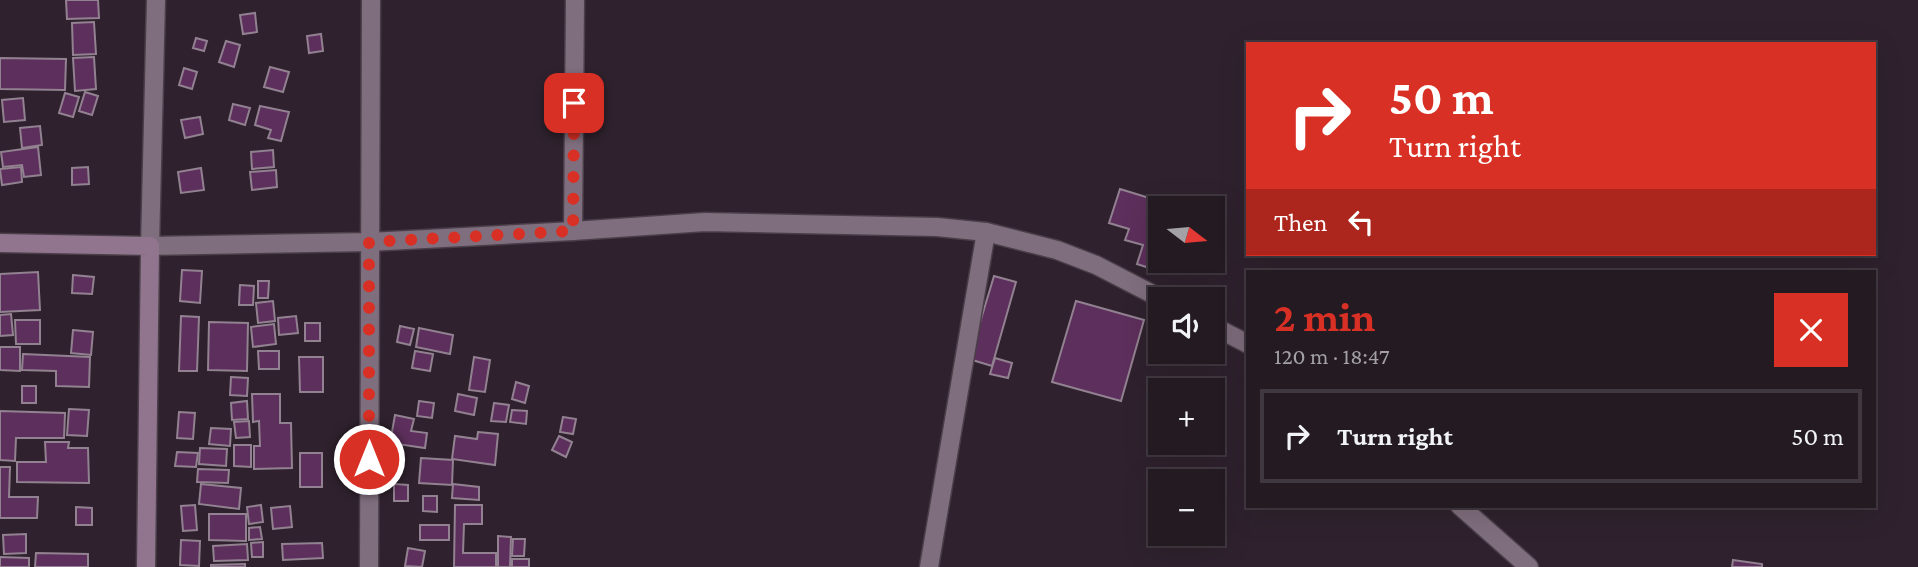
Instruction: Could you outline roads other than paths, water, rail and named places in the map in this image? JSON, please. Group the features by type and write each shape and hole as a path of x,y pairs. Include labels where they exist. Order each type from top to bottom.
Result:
{"street":[{"path":"145,567 149,246 156,0"},
{"path":"369,567 372,0"},
{"path":"573,231 575,0"},
{"path":"0,243 149,246 369,242 705,222 923,226 986,232 1057,250 1096,265 1148,292"},
{"path":"929,567 986,232"},
{"path":"1225,332 1246,343"},
{"path":"1462,508 1529,567"}]}
